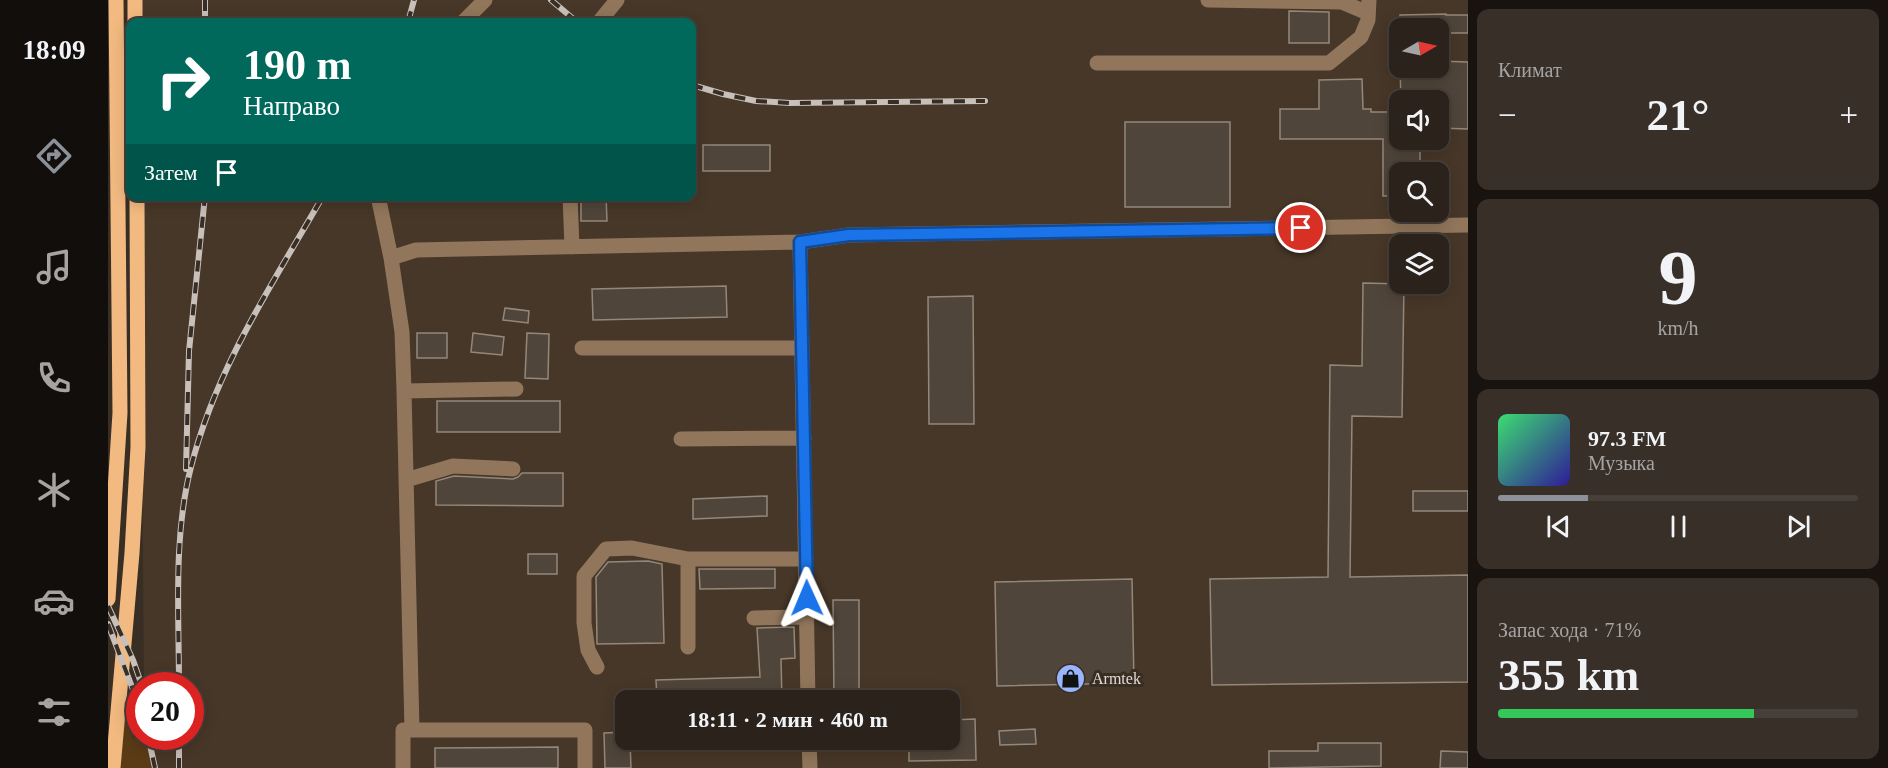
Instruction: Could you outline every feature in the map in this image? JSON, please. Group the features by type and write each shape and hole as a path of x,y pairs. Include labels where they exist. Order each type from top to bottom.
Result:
{"main road":[{"path":"108,599 120,413 116,0"},
{"path":"135,0 135,18"},
{"path":"112,768 132,553 137,467 137,201"}],"lane":[{"path":"467,18 485,0"},
{"path":"602,18 617,0"},
{"path":"1096,63 1329,63 1361,37 1368,20 1369,6 1342,2 1208,0"},
{"path":"379,201 391,258 402,332 412,730"},
{"path":"570,201 572,247"},
{"path":"391,258 416,250 800,242 849,235 1468,225"},
{"path":"800,242 808,690"},
{"path":"582,348 802,348"},
{"path":"404,391 516,389"},
{"path":"681,439 804,438"},
{"path":"405,480 453,466 513,469"},
{"path":"597,667 588,650 584,623 584,576 606,549 632,548 688,560 806,559"},
{"path":"688,560 688,647"},
{"path":"754,618 807,617"},
{"path":"404,768 403,730 585,730 585,768"},
{"path":"809,750 810,768"}],"shaded area":[{"path":"138,0 1468,0 1468,768 145,768 145,750 204,750 204,672 144,672 140,201 696,201 696,18 139,18"},
{"path":"120,703 126,703 126,750 148,750 152,768 119,768"}],"building":[{"path":"1289,11 1329,12 1329,43 1289,43"},
{"path":"1400,15 1468,15 1468,33 1449,33 1449,18 1400,18"},
{"path":"1449,61 1468,62 1468,129 1449,128 1449,90 1401,90 1400,78 1449,78"},
{"path":"1362,79 1363,109 1371,109 1371,112 1389,112 1389,150 1420,150 1420,162 1389,162 1389,196 1383,196 1383,139 1280,139 1280,109 1319,109 1319,80"},
{"path":"1125,122 1230,122 1230,207 1125,207"},
{"path":"703,145 770,145 770,171 703,171"},
{"path":"581,201 606,201 607,221 581,221"},
{"path":"1363,283 1389,284 1389,294 1404,294 1402,417 1352,416 1350,577 1468,575 1468,682 1212,685 1210,579 1328,577 1330,365 1362,366"},
{"path":"726,286 727,317 593,320 592,289"},
{"path":"973,296 974,424 929,424 928,297"},
{"path":"505,308 529,311 528,323 503,320"},
{"path":"417,333 447,333 447,358 417,358"},
{"path":"473,333 504,337 502,355 471,352"},
{"path":"527,333 549,334 548,379 525,378"},
{"path":"437,401 560,401 560,432 437,432"},
{"path":"522,473 563,473 563,506 436,505 436,481 454,476 513,479"},
{"path":"1413,491 1468,491 1468,511 1413,511"},
{"path":"767,496 767,516 693,519 693,499"},
{"path":"528,554 557,554 557,574 528,574"},
{"path":"648,561 662,564 664,643 597,644 596,577 608,562"},
{"path":"699,569 775,569 775,588 700,589"},
{"path":"1132,579 1134,683 997,686 995,582"},
{"path":"833,600 859,600 859,690 834,690"},
{"path":"794,627 795,658 781,659 782,690 656,690 656,680 760,677 757,628"},
{"path":"975,719 976,760 909,761 909,750 960,750 960,720"},
{"path":"1035,729 1036,744 1000,745 999,731"},
{"path":"615,732 615,750 630,750 631,768 605,768 604,733"},
{"path":"1318,743 1381,743 1381,766 1269,768 1269,751 1318,751"},
{"path":"558,747 558,768 435,768 435,748"},
{"path":"1441,751 1468,752 1468,768 1440,768"}],"railway":[{"path":"205,0 205,18"},
{"path":"409,18 414,0"},
{"path":"551,0 572,18"},
{"path":"696,86 756,101 790,103 985,101"},
{"path":"186,469 189,351 204,201"},
{"path":"179,672 179,548 185,494 202,430 215,395 248,327 320,201"},
{"path":"108,606 137,672"},
{"path":"108,624 126,672"},
{"path":"151,750 155,768"},
{"path":"179,750 179,768"}],"place":[{"name":"Armtek","path":"1071,678"}],"route":[{"path":"807,598 800,242 849,235 1301,228"}]}
